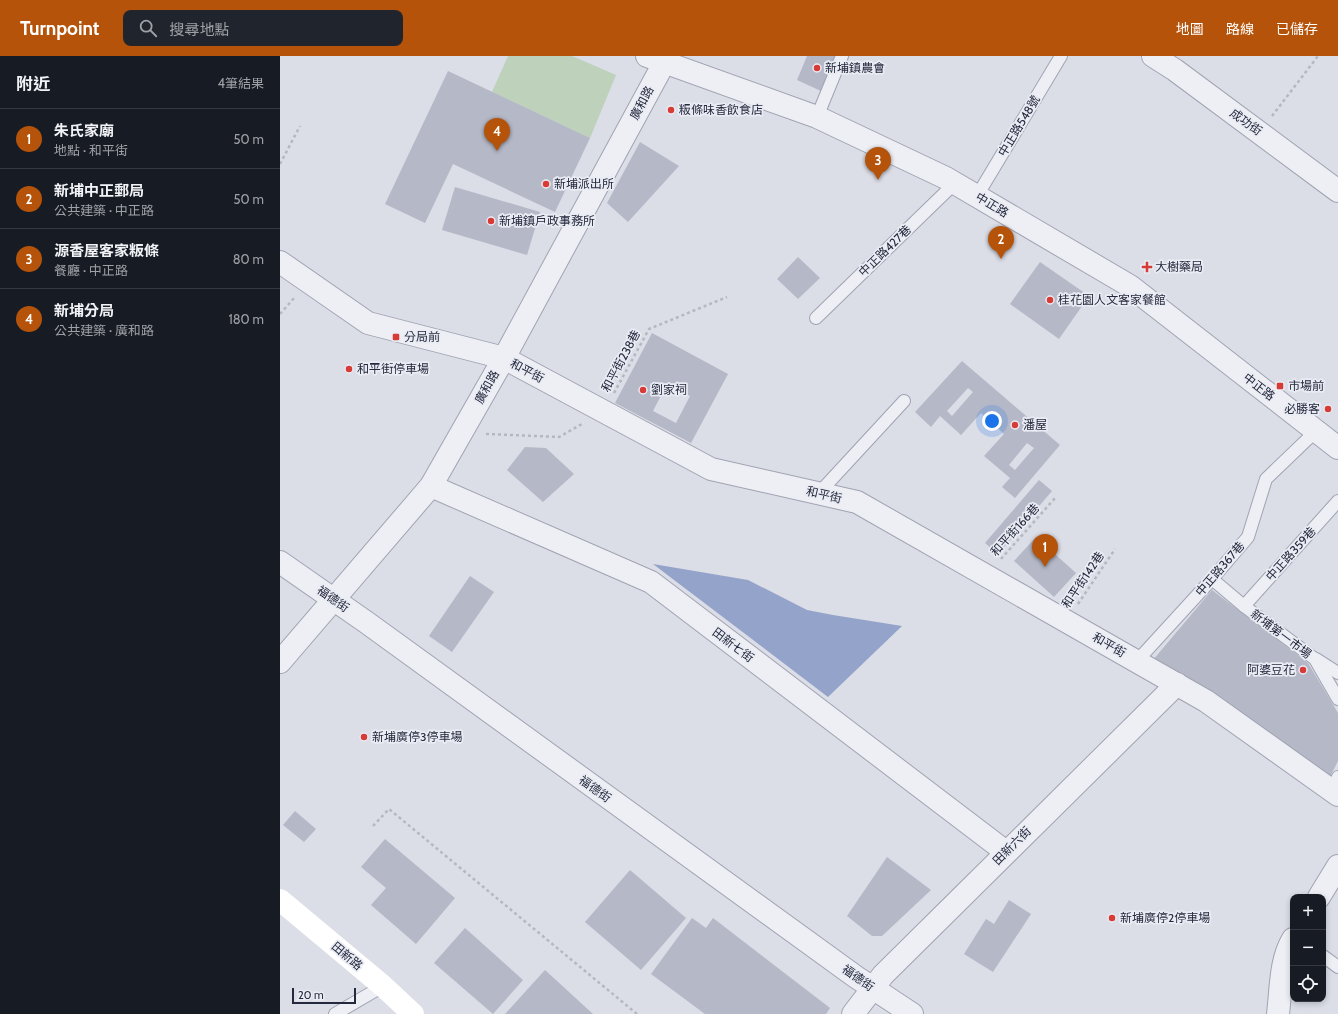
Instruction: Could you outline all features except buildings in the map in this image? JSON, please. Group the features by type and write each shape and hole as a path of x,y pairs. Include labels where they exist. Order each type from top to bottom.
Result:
{"main road":[{"name":"田新路","path":"280,900 383,986 413,1014"}],"street":[{"name":"成功街","path":"1152,56 1175,70 1338,190"},
{"name":"中正路","path":"655,59 817,117 955,183 1130,286 1338,448"},
{"name":"廣和路","path":"280,662 431,486 504,358 655,59"},
{"name":"和平街","path":"280,262 368,323 504,358 711,469 857,502 1206,701 1336,787"},
{"name":"田新七街","path":"431,486 651,582 1006,852"},
{"name":"福德街","path":"280,562 334,599 872,989 912,1014"},
{"name":"田新六街","path":"853,1014 882,975 1177,684"},
{"path":"1321,894 1338,866"},
{"path":"1278,1014 1283,967 1290,944"}],"lane":[{"path":"817,117 842,56"},
{"name":"中正路548號","path":"977,196 1061,56"},
{"name":"中正路427巷","path":"816,318 955,183"},
{"path":"819,494 904,401"},
{"name":"中正路367巷","path":"1137,661 1248,537 1266,479 1316,431"},
{"name":"中正路359巷","path":"1244,606 1338,501"},
{"name":"新埔第一市場","path":"1212,579 1244,606 1315,659 1338,699"},
{"path":"1315,659 1338,673"},
{"path":"1326,958 1338,967"},
{"path":"335,1014 383,986"}],"path":[{"path":"1260,132 1318,56"},
{"path":"280,164 300,126"},
{"name":"和平街238巷","path":"604,412 649,329 727,297"},
{"path":"462,433 559,437 604,412"},
{"name":"和平街166巷","path":"986,575 1056,497"},
{"name":"和平街142巷","path":"1067,621 1114,549"},
{"path":"373,826 389,809 637,1014"}],"green space":[{"path":"508,56 572,56 616,75 590,138 492,92"}],"water":[{"path":"653,564 748,580 807,610 902,626 828,697"}],"place":[{"name":"新埔鎮農會","path":"817,68"},
{"name":"粄條味香飲食店","path":"671,110"},
{"name":"新埔分局","path":"497,151"},
{"name":"源香屋客家粄條","path":"878,180"},
{"name":"新埔派出所","path":"546,184"},
{"name":"新埔鎮戶政事務所","path":"491,221"},
{"name":"新埔中正郵局","path":"1001,259"},
{"name":"大樹藥局","path":"1147,267"},
{"name":"桂花園人文客家餐館","path":"1050,300"},
{"name":"分局前","path":"396,337"},
{"name":"和平街停車場","path":"349,369"},
{"name":"市場前","path":"1280,386"},
{"name":"劉家祠","path":"643,390"},
{"name":"必勝客","path":"1328,409"},
{"name":"潘屋","path":"1015,425"},
{"name":"朱氏家廟","path":"1045,567"},
{"name":"阿婆豆花","path":"1303,670"},
{"name":"新埔廣停3停車場","path":"364,737"},
{"name":"新埔廣停2停車場","path":"1112,918"}]}
